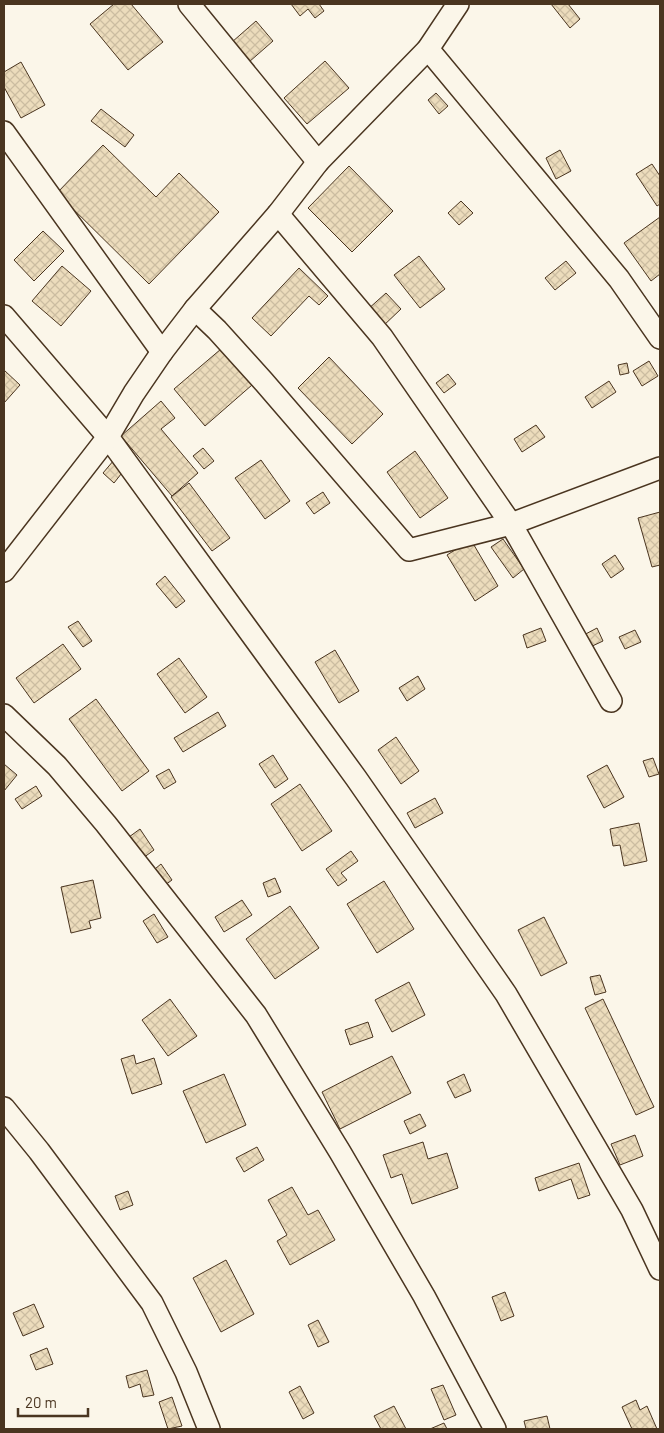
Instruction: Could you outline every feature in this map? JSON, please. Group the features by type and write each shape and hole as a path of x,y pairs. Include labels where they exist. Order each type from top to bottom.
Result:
{"street":[{"path":"189,4 318,162"},
{"path":"4,571 108,437 134,393 195,309 278,214 318,162 428,49 458,4"},
{"path":"428,49 619,279 660,338"},
{"path":"4,132 162,352"},
{"path":"278,214 382,337 511,524 611,702"},
{"path":"195,309 258,375 409,550 511,524 660,468"},
{"path":"4,316 108,437 356,778 506,994 632,1210 660,1269"},
{"path":"4,715 57,766 106,824 256,1015 340,1152 424,1296 494,1429"},
{"path":"4,1108 39,1151 152,1303 186,1372 209,1429"}],"building":[{"path":"114,4 131,4 163,42 128,70 90,24"},
{"path":"291,4 319,4 324,11 315,18 308,9 300,16"},
{"path":"551,4 568,4 580,19 570,28"},
{"path":"256,21 273,41 249,62 232,42"},
{"path":"325,61 349,88 307,124 284,98"},
{"path":"21,62 45,105 21,118 4,87 4,72"},
{"path":"436,93 448,106 439,114 428,100"},
{"path":"101,109 134,135 125,147 91,121"},
{"path":"103,145 156,197 179,173 219,212 149,284 57,193"},
{"path":"560,150 571,171 556,179 546,158"},
{"path":"652,164 660,176 660,204 657,206 636,174"},
{"path":"349,166 393,211 352,252 308,208"},
{"path":"461,201 473,213 459,225 448,213"},
{"path":"660,217 660,274 651,281 624,243"},
{"path":"43,231 64,251 34,281 14,260"},
{"path":"419,256 445,289 420,308 394,275"},
{"path":"566,261 576,273 555,290 545,278"},
{"path":"62,266 91,291 61,326 32,301"},
{"path":"299,268 328,296 319,305 309,296 271,336 252,318"},
{"path":"386,293 401,309 382,327 367,310"},
{"path":"221,349 252,385 205,426 174,389"},
{"path":"329,357 383,414 352,444 298,388"},
{"path":"649,361 658,376 642,386 633,371"},
{"path":"627,363 629,373 620,375 618,365"},
{"path":"4,370 20,385 4,403"},
{"path":"448,374 456,384 444,393 436,383"},
{"path":"609,381 616,392 592,408 585,397"},
{"path":"161,401 175,418 161,429 198,473 172,496 121,436"},
{"path":"536,425 545,437 522,452 514,439"},
{"path":"203,448 214,461 204,469 193,456"},
{"path":"415,451 448,498 420,518 387,472"},
{"path":"114,460 125,469 114,483 103,473"},
{"path":"261,460 290,501 265,519 235,478"},
{"path":"189,483 230,538 212,551 171,497"},
{"path":"323,492 330,503 314,514 306,503"},
{"path":"660,512 660,565 652,567 638,518"},
{"path":"503,539 524,569 513,578 491,547"},
{"path":"471,540 498,586 475,601 447,555"},
{"path":"615,555 624,569 611,578 602,564"},
{"path":"165,576 185,601 176,608 156,584"},
{"path":"78,621 92,641 83,647 68,627"},
{"path":"541,628 546,641 527,648 523,635"},
{"path":"597,628 603,641 586,649 580,637"},
{"path":"635,630 641,642 625,649 619,637"},
{"path":"63,644 81,669 34,703 16,678"},
{"path":"335,650 359,691 339,703 315,662"},
{"path":"179,658 207,697 185,713 157,674"},
{"path":"418,676 425,689 407,701 399,688"},
{"path":"96,699 149,771 122,791 69,719"},
{"path":"218,712 226,726 183,752 174,738"},
{"path":"396,737 419,771 401,784 378,750"},
{"path":"273,755 288,779 275,788 259,764"},
{"path":"653,758 659,774 649,777 643,761"},
{"path":"4,764 17,775 4,791"},
{"path":"607,765 624,797 604,808 587,776"},
{"path":"169,769 176,782 164,789 156,776"},
{"path":"300,784 332,831 302,851 271,804"},
{"path":"36,786 42,796 22,809 15,799"},
{"path":"435,798 443,813 415,828 407,813"},
{"path":"639,823 647,861 624,866 620,845 613,846 610,829"},
{"path":"140,829 154,850 143,858 129,837"},
{"path":"351,851 358,861 341,873 347,880 338,886 326,869"},
{"path":"161,864 172,880 161,888 150,873"},
{"path":"275,878 281,892 268,897 263,883"},
{"path":"93,880 101,918 89,921 91,928 71,933 61,887"},
{"path":"384,881 414,929 377,953 347,904"},
{"path":"242,900 252,915 224,932 215,917"},
{"path":"290,906 319,948 275,979 246,939"},
{"path":"154,914 168,937 157,943 143,921"},
{"path":"544,917 567,963 541,976 518,930"},
{"path":"600,975 606,992 595,995 590,977"},
{"path":"409,982 425,1015 392,1032 375,1000"},
{"path":"170,999 197,1036 168,1056 142,1020"},
{"path":"603,999 654,1107 636,1115 585,1008"},
{"path":"368,1022 373,1037 350,1045 345,1030"},
{"path":"134,1055 136,1064 154,1058 162,1084 132,1094 121,1059"},
{"path":"392,1056 411,1093 340,1129 322,1092"},
{"path":"224,1074 246,1125 206,1143 183,1091"},
{"path":"464,1074 471,1091 455,1098 447,1082"},
{"path":"420,1114 426,1126 410,1134 404,1121"},
{"path":"635,1135 643,1156 620,1165 611,1144"},
{"path":"423,1142 428,1159 447,1153 458,1188 412,1204 402,1174 391,1178 383,1155"},
{"path":"257,1147 264,1160 244,1172 236,1158"},
{"path":"579,1163 590,1195 578,1199 571,1179 539,1191 535,1178"},
{"path":"292,1187 308,1215 318,1210 335,1240 290,1265 277,1241 287,1235 268,1200"},
{"path":"128,1191 133,1205 120,1210 115,1196"},
{"path":"226,1260 254,1314 221,1332 193,1278"},
{"path":"505,1292 514,1316 501,1321 492,1297"},
{"path":"34,1304 44,1327 23,1336 13,1313"},
{"path":"318,1320 329,1342 318,1347 308,1325"},
{"path":"47,1348 53,1364 36,1370 30,1355"},
{"path":"147,1370 154,1395 143,1397 140,1384 129,1388 126,1376"},
{"path":"443,1385 456,1415 444,1420 431,1389"},
{"path":"300,1386 314,1413 303,1419 289,1392"},
{"path":"172,1397 182,1426 168,1429 159,1402"},
{"path":"636,1400 640,1410 647,1406 657,1429 632,1429 622,1407"},
{"path":"394,1406 406,1429 381,1429 374,1416"},
{"path":"547,1416 550,1429 526,1429 524,1421"},
{"path":"444,1423 447,1429 430,1429"}]}
